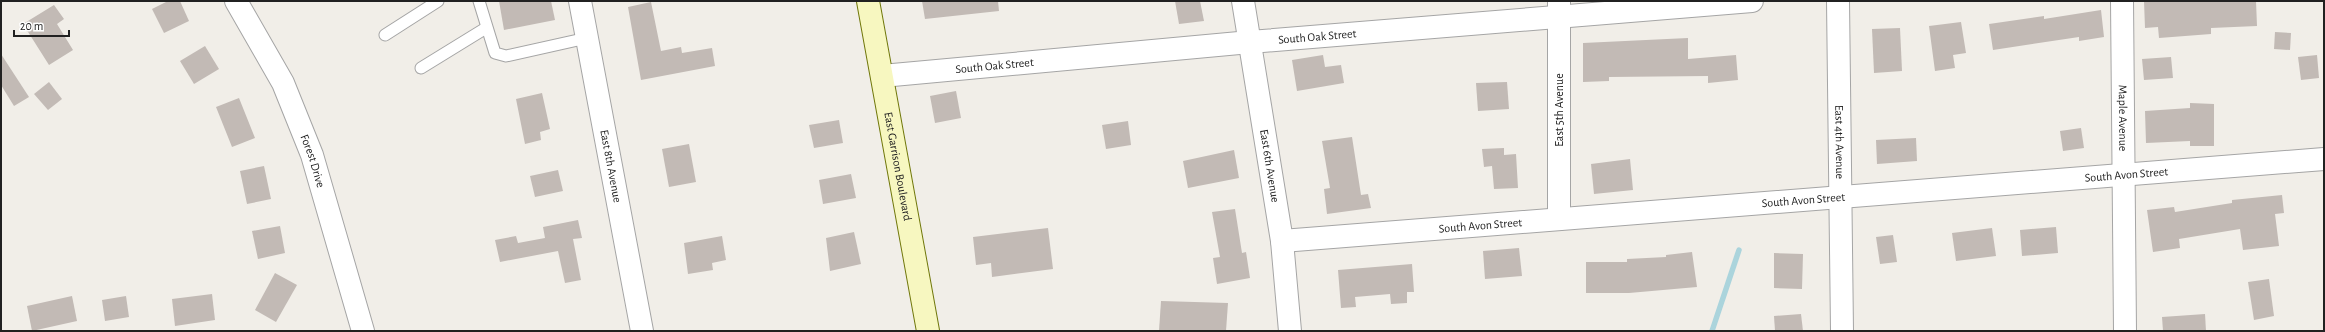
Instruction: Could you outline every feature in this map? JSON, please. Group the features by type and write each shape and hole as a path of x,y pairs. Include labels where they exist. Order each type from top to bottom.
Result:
{"main road":[{"name":"East Garrison Boulevard","path":"868,1 928,331"}],"street":[{"name":"Forest Drive","path":"236,1 283,83 312,154 363,331"},
{"name":"East 8th Avenue","path":"580,1 642,331"},
{"name":"East 6th Avenue","path":"1243,1 1282,241 1290,331"},
{"name":"South Oak Street","path":"882,76 1250,42 1559,9 1752,1"},
{"name":"East 4th Avenue","path":"1838,1 1842,331"},
{"name":"Maple Avenue","path":"2122,1 2125,331"},
{"name":"East 5th Avenue","path":"1559,9 1559,219"},
{"name":"South Avon Street","path":"1282,241 2124,173 2324,159"}],"lane":[{"path":"385,35 438,1"},
{"path":"479,1 486,28 495,53 506,56 588,38"},
{"path":"422,68 486,28"}],"building":[{"path":"168,1 180,1 189,21 164,33 152,9"},
{"path":"499,1 551,1 555,20 504,30"},
{"path":"922,1 998,1 999,11 925,19"},
{"path":"1175,1 1200,1 1204,21 1179,24"},
{"path":"2144,1 2256,1 2257,26 2211,28 2211,34 2159,38 2158,27 2145,28"},
{"path":"651,2 661,51 681,47 682,53 712,48 715,66 641,80 628,7"},
{"path":"54,5 64,19 57,24 73,50 49,65 23,24"},
{"path":"2101,10 2104,37 2079,41 2079,37 1993,50 1989,24 2044,16 2044,19"},
{"path":"1961,22 1966,53 1953,55 1955,68 1935,71 1929,26"},
{"path":"1900,28 1902,71 1874,73 1872,29"},
{"path":"2275,32 2291,33 2290,50 2274,49"},
{"path":"1688,38 1688,59 1736,55 1738,80 1708,83 1708,76 1609,77 1609,81 1583,82 1583,43"},
{"path":"205,46 219,69 194,84 180,61"},
{"path":"1,54 29,97 14,106 1,85"},
{"path":"1323,55 1325,67 1341,65 1344,83 1297,91 1292,60"},
{"path":"2317,55 2319,78 2301,80 2298,57"},
{"path":"2171,57 2173,78 2144,80 2142,59"},
{"path":"49,82 62,99 48,110 34,94"},
{"path":"1507,82 1509,109 1478,111 1476,83"},
{"path":"956,91 961,118 935,123 930,96"},
{"path":"542,93 550,129 540,132 541,140 525,144 516,99"},
{"path":"239,98 255,138 232,147 216,107"},
{"path":"2190,103 2214,104 2214,146 2190,146 2190,141 2146,143 2145,111 2190,108"},
{"path":"839,120 843,143 814,148 809,125"},
{"path":"1128,121 1131,145 1106,149 1102,125"},
{"path":"2081,128 2084,148 2063,151 2060,131"},
{"path":"1352,137 1361,195 1368,194 1371,208 1327,214 1324,189 1330,188 1322,141"},
{"path":"1916,138 1917,161 1877,164 1876,140"},
{"path":"689,144 696,182 669,187 662,149"},
{"path":"1504,148 1504,155 1516,154 1518,188 1494,189 1492,166 1484,167 1482,149"},
{"path":"1234,150 1239,178 1188,188 1183,161"},
{"path":"1630,159 1633,190 1594,194 1591,164"},
{"path":"264,166 271,199 247,204 240,171"},
{"path":"558,170 563,191 535,197 530,176"},
{"path":"851,174 856,198 823,204 819,180"},
{"path":"2282,195 2284,213 2275,214 2279,246 2243,250 2240,229 2179,239 2180,248 2153,252 2147,210 2174,207 2175,212 2232,203 2232,200"},
{"path":"1235,209 1242,253 1246,252 1250,278 1217,284 1213,258 1220,257 1212,212"},
{"path":"578,220 582,238 573,239 581,280 565,283 558,251 500,262 495,240 516,236 518,243 545,238 543,227"},
{"path":"280,226 285,253 258,259 252,231"},
{"path":"2056,227 2058,253 2022,256 2020,230"},
{"path":"1048,228 1053,269 992,277 991,263 976,265 973,237"},
{"path":"1992,228 1996,256 1956,261 1952,233"},
{"path":"854,232 861,264 830,271 826,238"},
{"path":"1893,235 1897,262 1880,264 1876,237"},
{"path":"722,236 726,260 712,263 713,270 688,274 684,243"},
{"path":"1519,248 1522,276 1485,279 1483,251"},
{"path":"1692,252 1697,287 1629,293 1586,293 1586,262 1627,262 1627,259 1666,257 1666,255"},
{"path":"1774,253 1803,254 1802,289 1774,288"},
{"path":"1412,264 1414,292 1407,292 1407,303 1391,304 1390,294 1355,297 1356,307 1341,308 1338,270"},
{"path":"275,273 297,285 276,322 255,310"},
{"path":"2269,279 2274,316 2254,320 2248,282"},
{"path":"212,294 215,320 175,326 172,299"},
{"path":"72,296 77,321 32,331 27,306"},
{"path":"126,296 129,317 105,321 102,300"},
{"path":"1161,301 1228,303 1226,331 1159,331"},
{"path":"1801,314 1803,331 1775,331 1774,316"},
{"path":"2205,314 2206,331 2163,331 2162,317"}],"waterway":[{"path":"1712,331 1739,250"}]}
